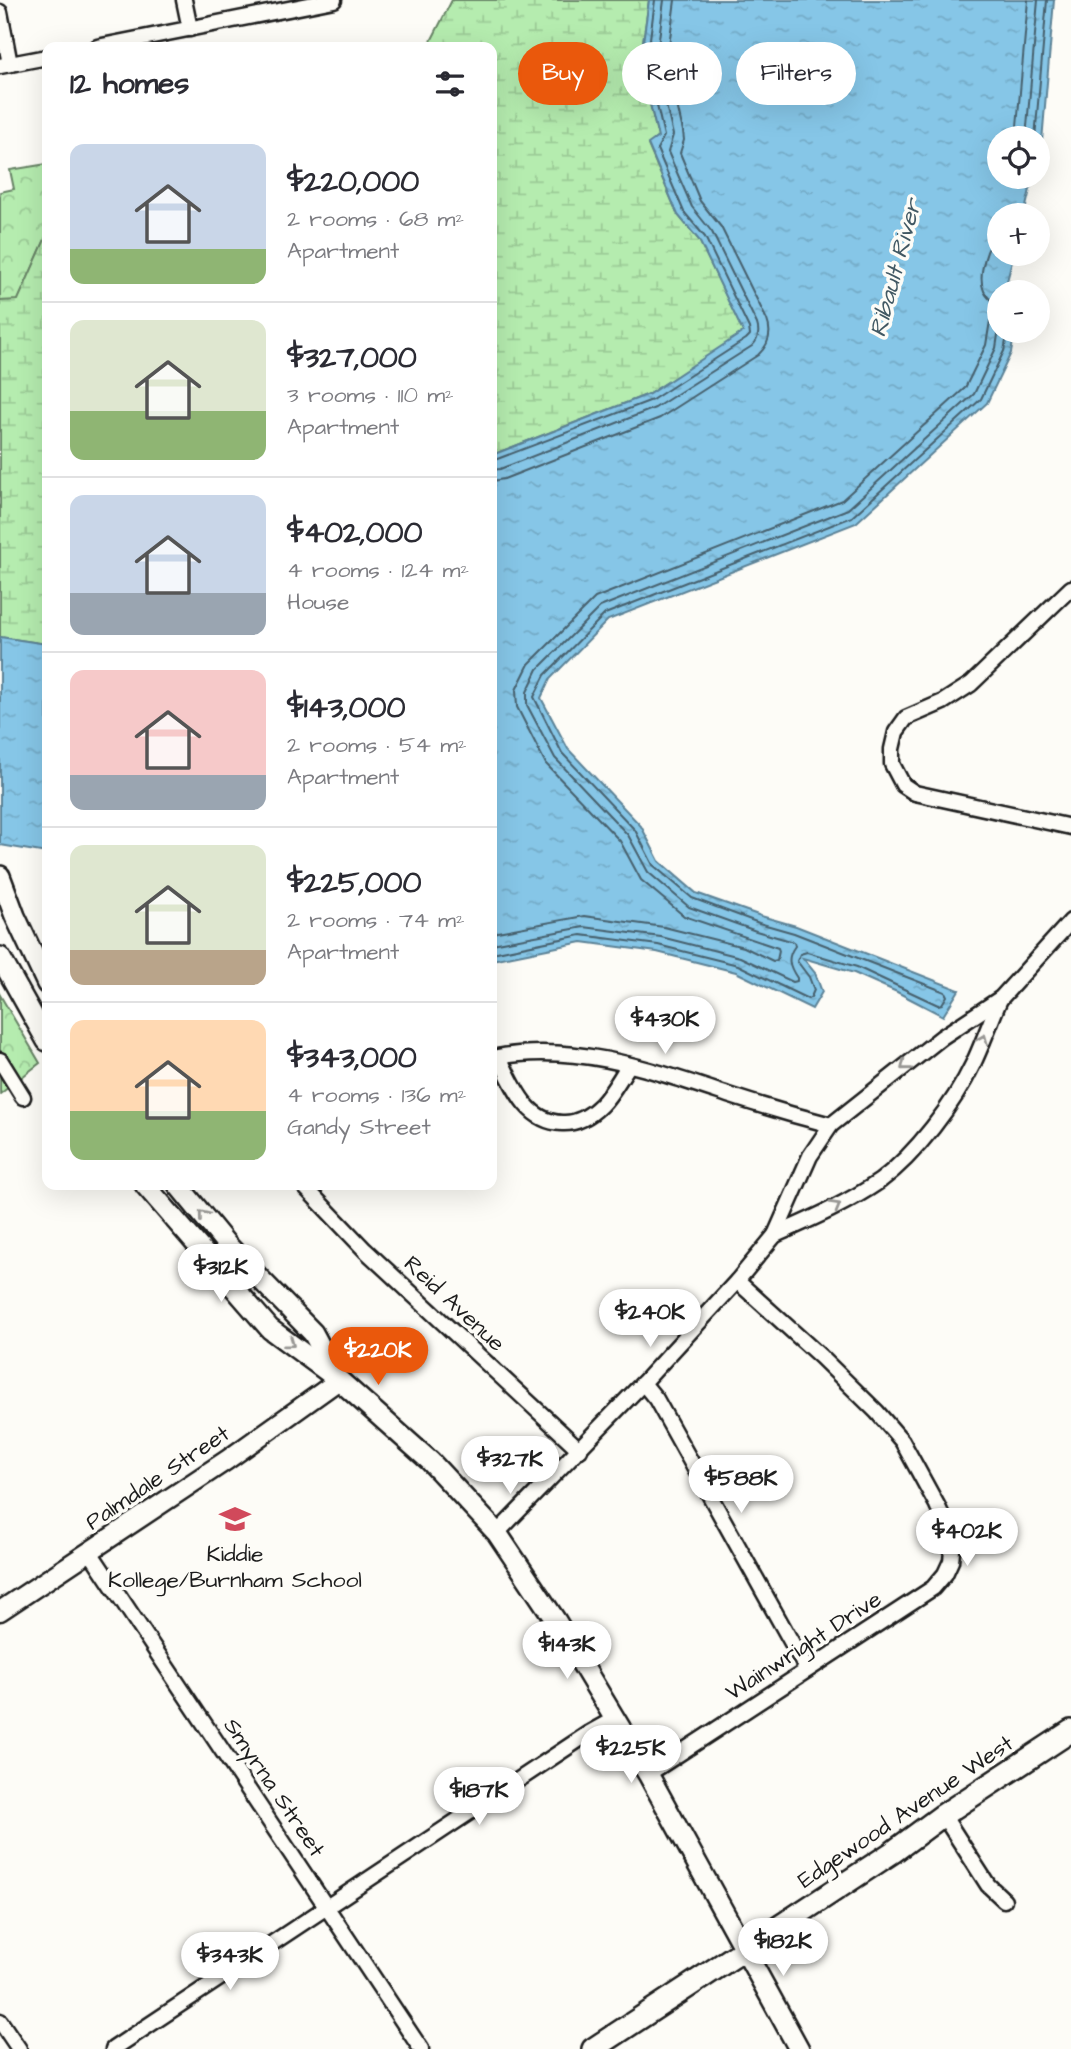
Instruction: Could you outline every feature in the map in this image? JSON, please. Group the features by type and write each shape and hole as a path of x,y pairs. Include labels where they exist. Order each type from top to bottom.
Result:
{"main road":[{"path":"0,876 42,973"},
{"path":"0,957 42,1032"},
{"path":"149,1190 270,1329 339,1380 430,1461 497,1533 556,1621 648,1774 799,2049"},
{"path":"182,1190 228,1246 313,1333 339,1380"},
{"name":"Edgewood Avenue West","path":"593,2049 893,1852 943,1815 1071,1731"}],"street":[{"path":"184,0 190,29"},
{"path":"123,42 334,0"},
{"path":"0,12 5,65 42,58"},
{"path":"1071,588 971,684 943,702 906,718 896,732 892,764 903,785 915,793 1071,827"},
{"path":"497,1533 643,1383 737,1281 775,1235 810,1156 831,1125 942,1037 1000,998 1071,921"},
{"path":"775,1235 821,1215 880,1181 916,1149 952,1100 973,1065 1000,998"},
{"path":"497,1058 526,1054 585,1056 663,1074 780,1112 831,1125"},
{"path":"0,1060 23,1097 0,1073"},
{"path":"497,1061 519,1097 535,1115 551,1123 568,1124 586,1118 603,1103 628,1065"},
{"name":"Reid Avenue","path":"307,1190 365,1250 580,1450"},
{"name":"Wainwright Drive","path":"648,1774 933,1588 945,1574 951,1561 951,1536 902,1441 821,1357 737,1281"},
{"name":"Palmdale Street","path":"0,1611 227,1460 339,1380"},
{"path":"643,1383 656,1399 807,1670"},
{"name":"Smyrna Street","path":"90,1552 422,2049"},
{"path":"113,2049 614,1719"},
{"path":"943,1815 988,1885 1004,1900"},
{"path":"0,2021 19,2049"}],"green space":[{"path":"452,0 649,0 643,42 622,42 622,105 650,105 658,137 648,145 678,215 699,240 744,333 649,394 497,453 497,42 431,42"},
{"path":"42,165 42,246 18,301 0,301 0,192 14,189 10,170"},
{"path":"42,246 42,643 0,637 0,301 18,300"},
{"path":"0,995 40,1063 0,1094"}],"water":[{"name":"Ribault River","path":"649,0 1054,0 1043,126 987,126 987,189 1030,189 1027,203 987,203 987,266 1011,266 1007,280 987,280 987,343 1013,343 1011,353 987,403 856,523 608,620 550,679 541,698 568,749 641,826 659,861 696,893 796,926 959,990 943,1016 854,973 803,958 815,973 822,992 812,1009 736,972 657,952 582,942 497,959 497,453 649,394 743,332 699,240 678,215 648,144 658,137 650,105 722,105 722,42 643,42"},
{"path":"0,637 42,643 42,852 0,845"}],"place":[{"name":"Kiddie Kollege/Burnham School","path":"235,1519"}]}
